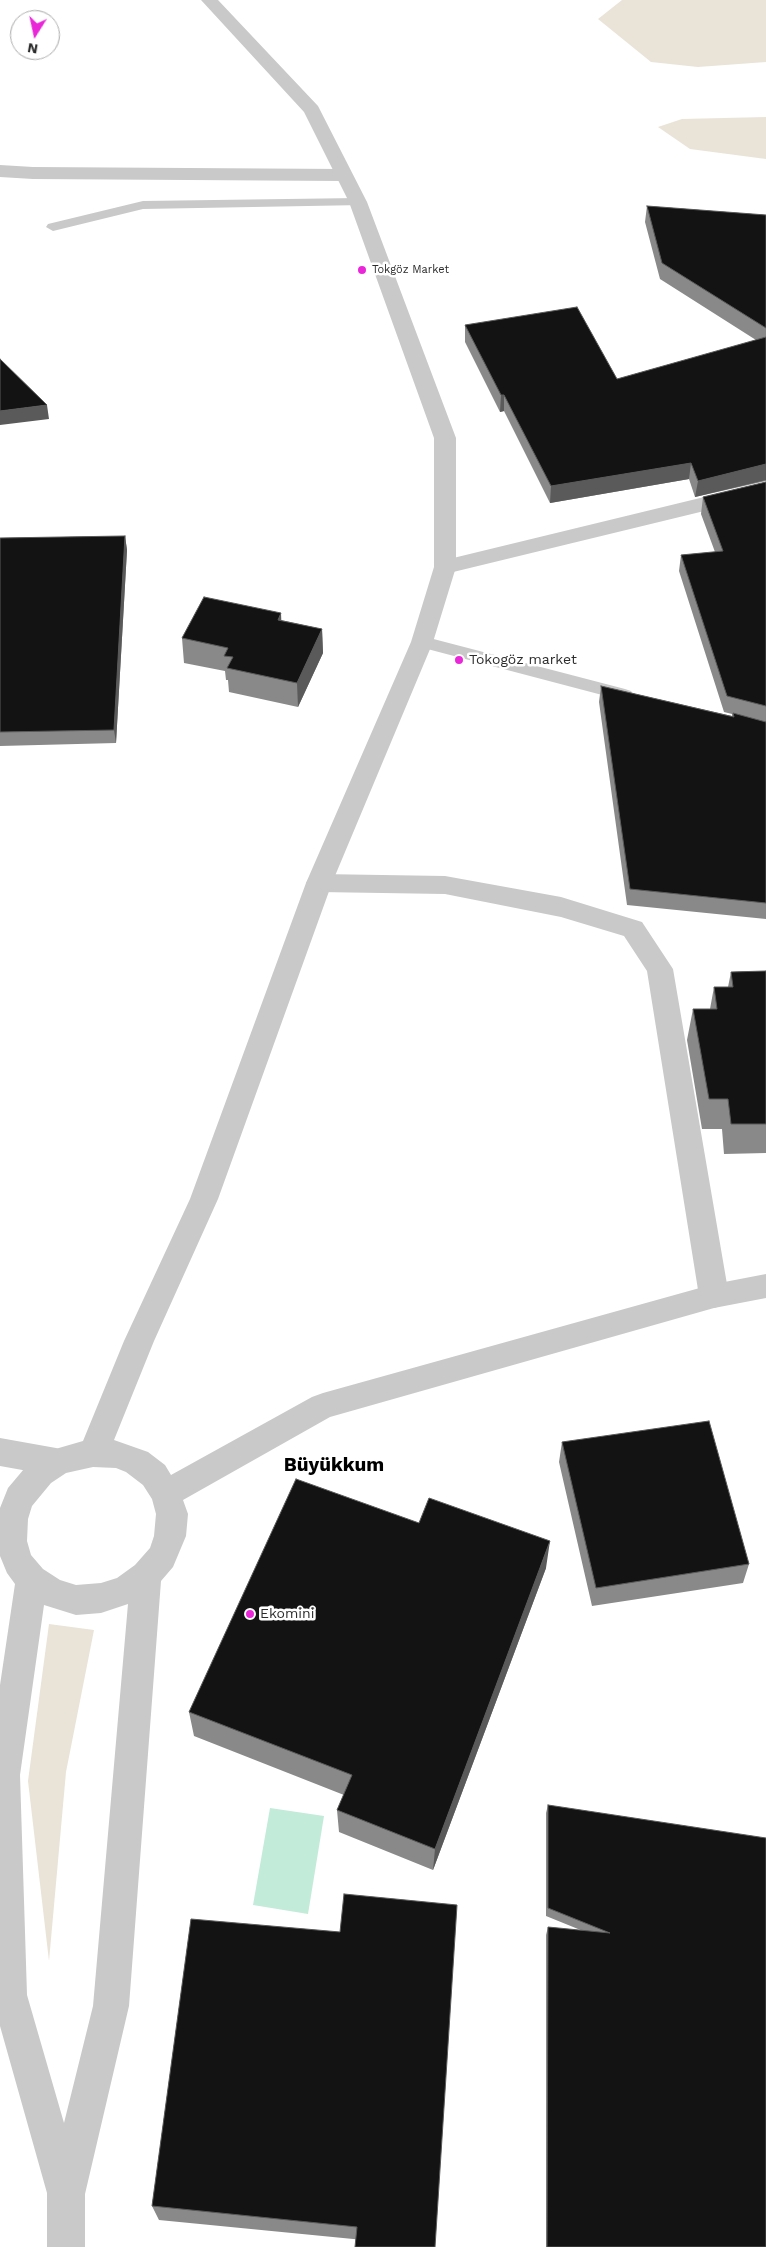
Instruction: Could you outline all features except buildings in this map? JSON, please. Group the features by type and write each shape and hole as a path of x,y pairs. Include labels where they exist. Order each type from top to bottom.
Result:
{"street":[{"path":"93,1453 139,1341 204,1199 319,883 422,642 445,567 445,438 358,202 312,110 209,0"},
{"path":"0,170 33,173 343,175"},
{"path":"445,567 766,489"},
{"path":"319,883 445,885 561,907 633,929 660,969 714,1296"},
{"path":"166,1494 323,1406 714,1296 766,1286"},
{"path":"0,1452 56,1462"},
{"path":"93,1453 116,1454 137,1462 154,1475 166,1494 172,1514 170,1536 162,1557 146,1575 126,1590 101,1598 76,1600 52,1592 32,1580 18,1562 6,1534 19,1498 40,1473 56,1462 74,1456 93,1453"},
{"path":"66,2247 66,2194 110,2006 146,1575"},
{"path":"32,1580 3,1775 10,1996 66,2194"}],"lane":[{"path":"53,227 143,205 358,202"},
{"path":"422,642 642,699"}],"shaded area":[{"path":"622,0 766,0 766,62 698,67 651,62 598,19"},
{"path":"766,117 766,159 690,149 658,127 682,119"},
{"path":"49,1624 94,1630 66,1772 49,1961 28,1781"},
{"path":"270,1808 324,1816 308,1914 253,1905"}],"place":[{"name":"Tokgöz Market","path":"362,270"},
{"name":"Tokogöz market","path":"459,660"},
{"name":"Ekomini","path":"250,1614"}],"district":[{"name":"Büyükkum","path":"334,1465"}]}
